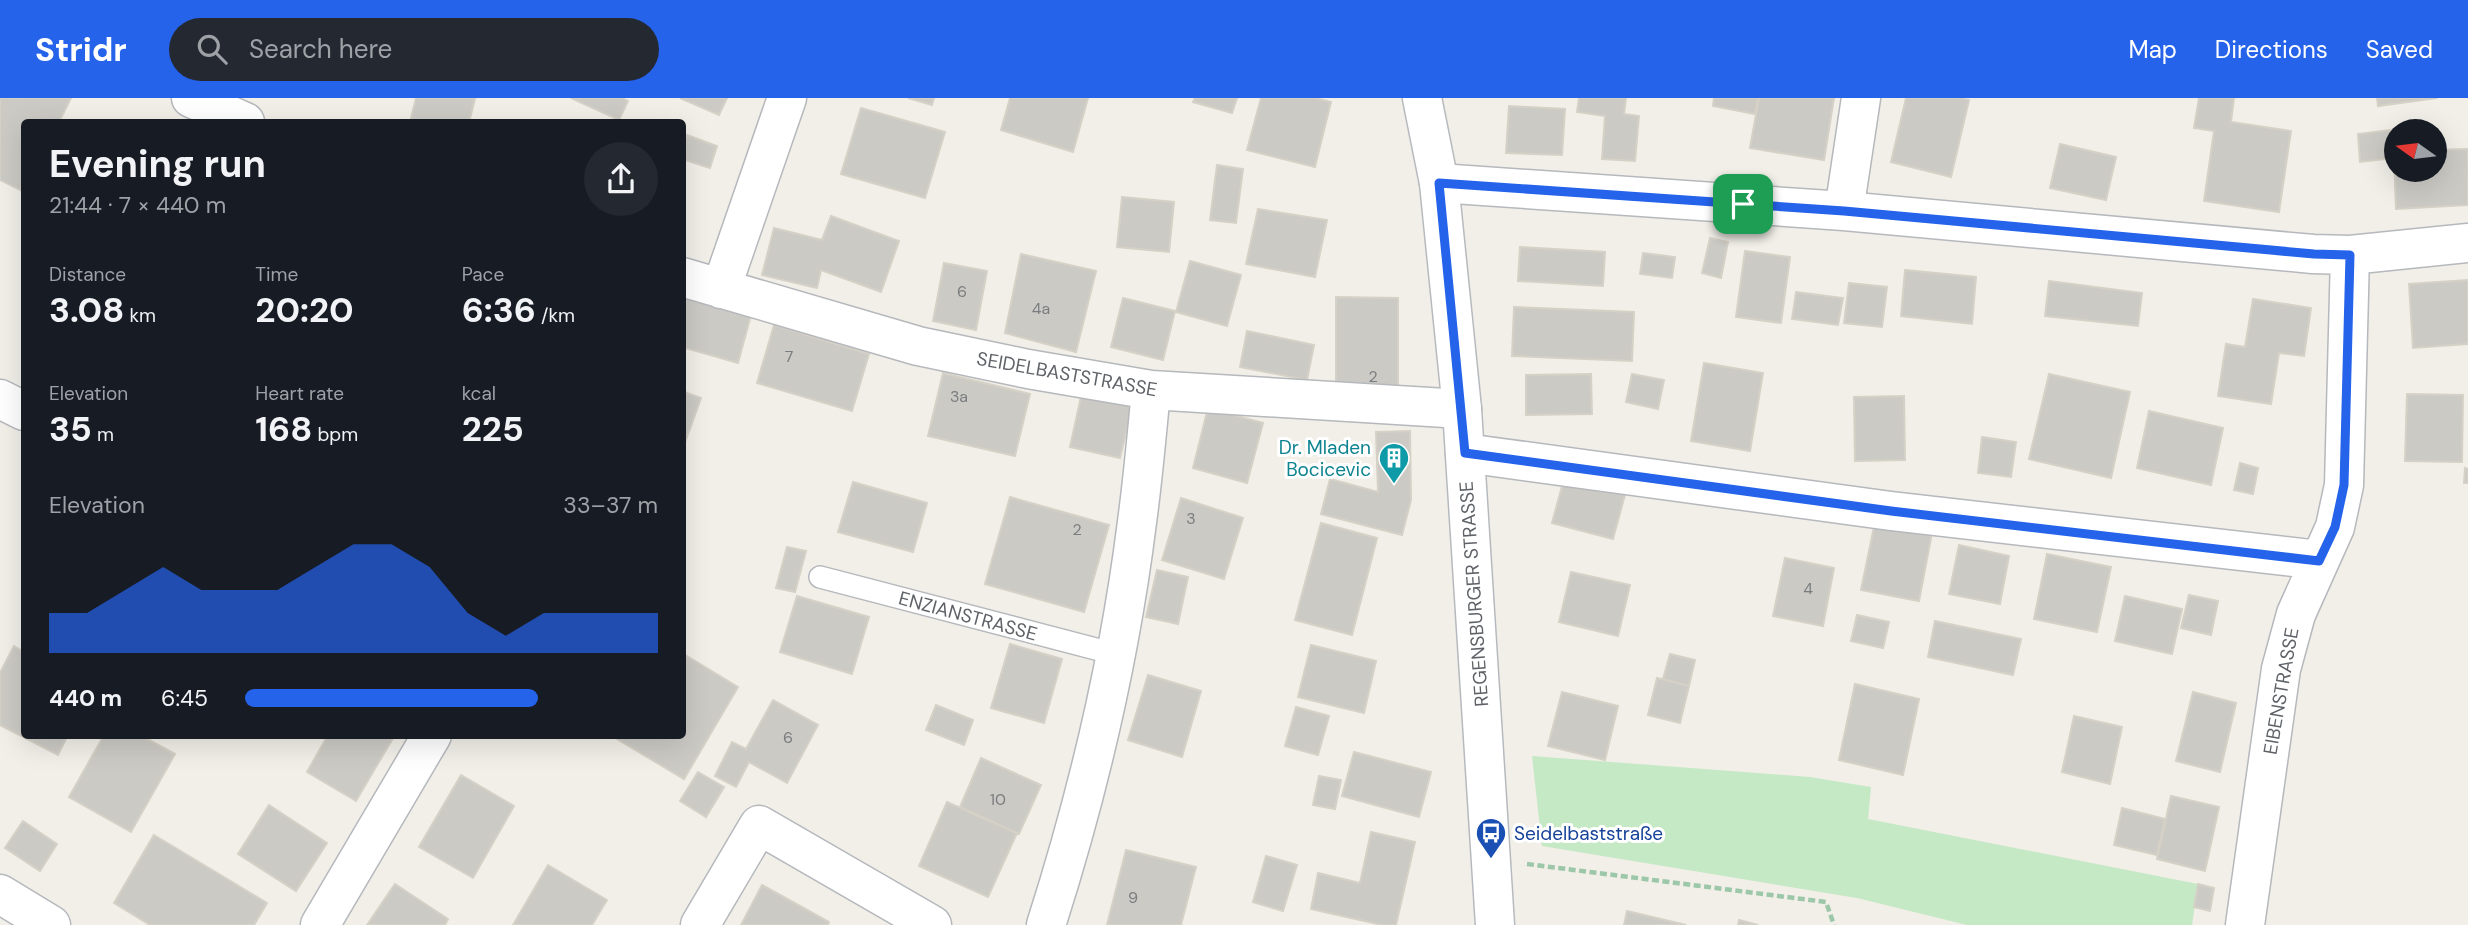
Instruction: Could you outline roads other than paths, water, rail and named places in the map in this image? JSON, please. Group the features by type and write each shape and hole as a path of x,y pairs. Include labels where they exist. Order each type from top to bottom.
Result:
{"street":[{"path":"191,98 238,119"},
{"path":"721,289 788,98"},
{"name":"REGENSBURGER STRASSE","path":"1422,98 1439,183 1462,409 1495,925"},
{"path":"1844,211 1861,98"},
{"path":"1439,183 1844,211 2314,254 2350,255 2468,243"},
{"name":"EIBENSTRASSE","path":"2245,925 2281,668 2295,614 2335,527 2344,485 2350,255"},
{"name":"SEIDELBASTSTRASSE","path":"686,278 918,346 1028,369 1152,390 1462,409"},
{"path":"1046,925 1073,841 1115,654 1137,523 1152,390"},
{"path":"0,399 21,410"},
{"path":"1465,453 1891,511 2319,561"},
{"path":"320,925 430,739"},
{"path":"700,925 759,825 932,925"},
{"path":"0,894 51,925"}],"lane":[{"name":"ENZIANSTRASSE","path":"820,577 1115,654"}],"place":[{"name":"Dr. Mladen Bocicevic","path":"1394,485"},
{"name":"Seidelbaststraße","path":"1491,860"}]}
